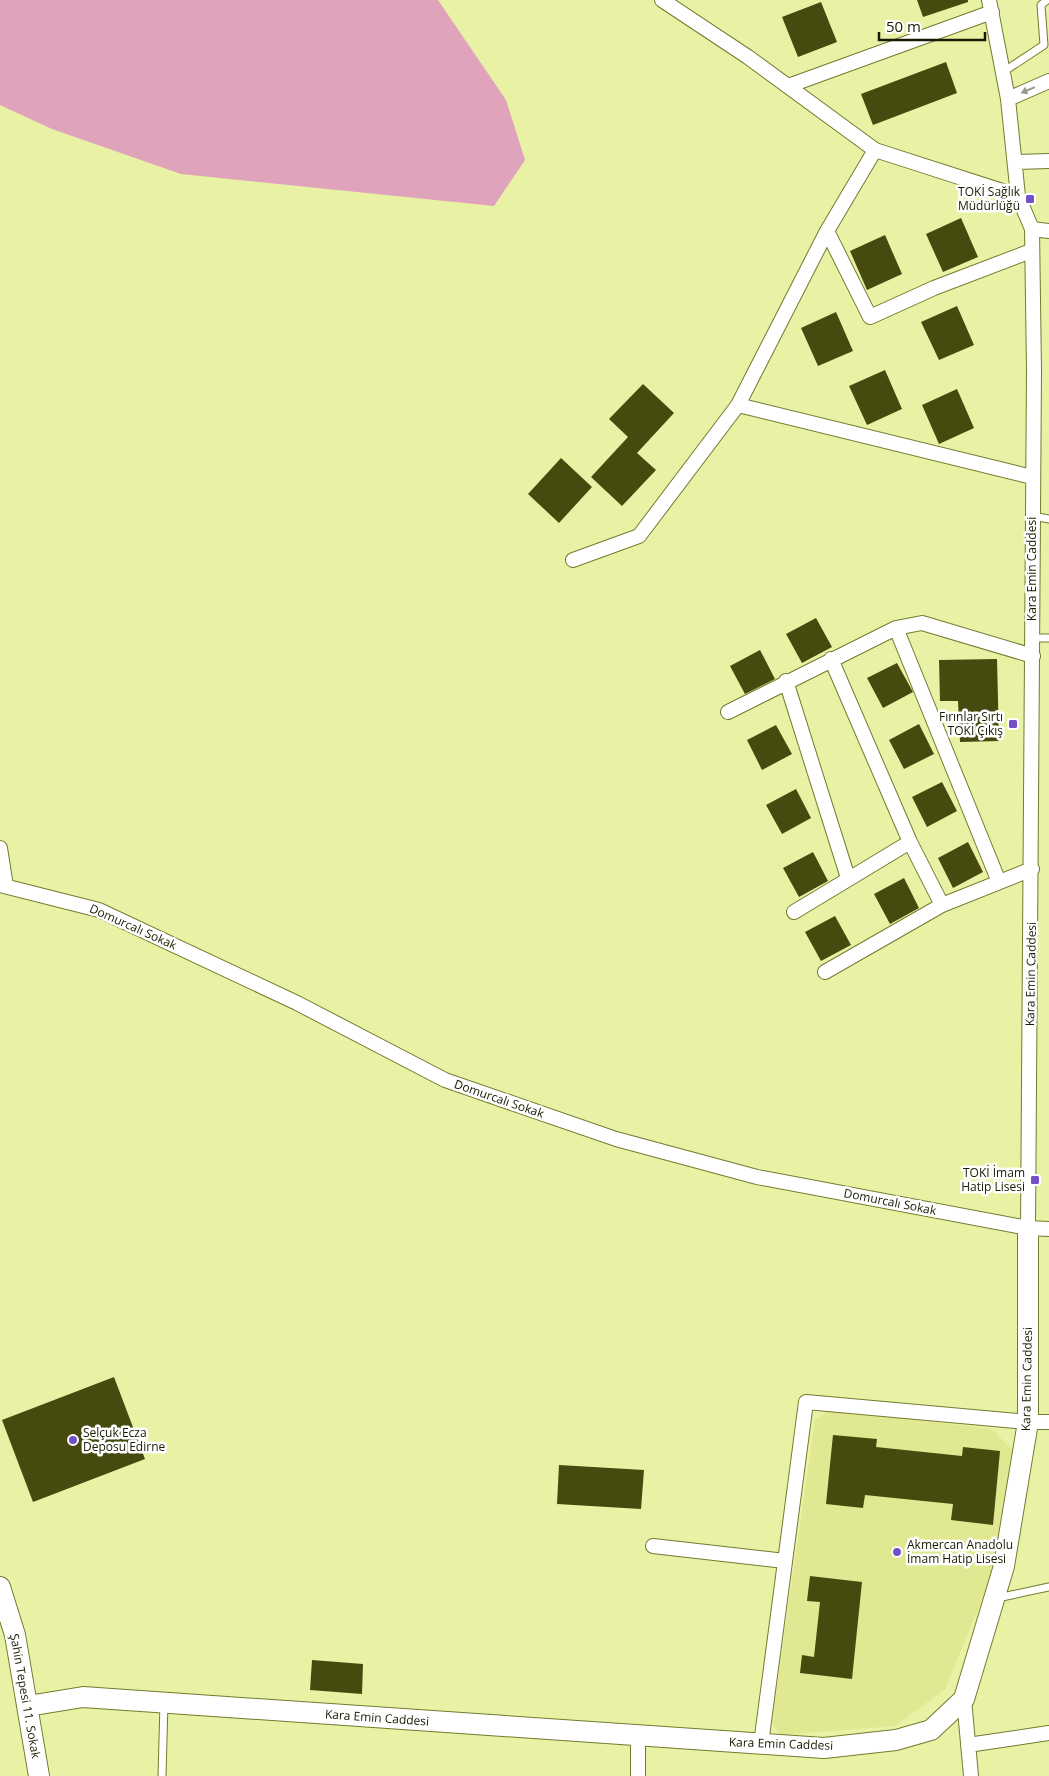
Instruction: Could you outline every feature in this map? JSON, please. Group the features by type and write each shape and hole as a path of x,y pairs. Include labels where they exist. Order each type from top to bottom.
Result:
{"street":[{"path":"662,0 788,86 875,150 1018,196"},
{"path":"788,86 991,6"},
{"name":"Kara Emin Caddesi","path":"28,1706 83,1697 824,1748 896,1740 931,1730 964,1699 1004,1566 1028,1422 1034,371 1032,230 1018,196 1008,98 991,6"},
{"path":"1008,98 1049,81"},
{"path":"573,560 639,536 738,405 826,231 875,150"},
{"path":"1015,162 1049,161"},
{"path":"1032,230 1049,231"},
{"path":"826,231 870,317 934,288 1031,251"},
{"path":"738,405 1032,477"},
{"path":"728,712 830,659 896,628 922,623 1033,656"},
{"path":"896,628 999,882"},
{"path":"830,659 910,842 942,905"},
{"path":"786,681 848,878"},
{"path":"794,912 910,842"},
{"path":"0,848 3,886"},
{"path":"825,972 942,905 1032,869"},
{"name":"Domurcalı Sokak","path":"3,886 99,910 297,1003 445,1080 616,1139 757,1177 1028,1228 1049,1229"},
{"path":"761,1744 806,1402 1028,1422 1049,1422"},
{"path":"653,1546 785,1561"},
{"name":"Şahin Tepesi 11. Sokak","path":"0,1588 15,1635 39,1776"},
{"path":"964,1699 971,1776"},
{"path":"968,1746 1049,1733"},
{"path":"638,1736 638,1776"}],"lane":[{"path":"1003,72 1044,45 1041,5 1047,0"},
{"path":"1032,516 1049,519"},
{"path":"1033,638 1049,638"},
{"path":"994,1598 1049,1587"},
{"path":"162,1776 164,1703"}],"shaded area":[{"path":"0,0 438,0 506,100 525,160 494,206 181,174 52,129 0,105"},
{"name":"Akmercan Anadolu İmam Hatip Lisesi","path":"830,1410 992,1429 1013,1451 1004,1525 991,1578 945,1689 895,1726 781,1735 772,1722 815,1420"}],"building":[{"path":"917,0 968,0 968,2 923,17"},
{"path":"821,2 837,42 798,57 782,17"},
{"path":"946,62 957,93 873,125 861,94"},
{"path":"961,218 978,257 943,272 926,234"},
{"path":"885,235 902,274 867,290 850,251"},
{"path":"957,306 974,345 939,360 921,322"},
{"path":"836,312 853,351 818,366 801,328"},
{"path":"885,370 902,409 867,425 849,386"},
{"path":"643,384 674,413 637,453 656,470 622,506 591,477 628,437 609,419"},
{"path":"957,389 974,428 939,444 922,405"},
{"path":"561,458 592,487 559,523 528,494"},
{"path":"816,618 832,647 802,663 786,634"},
{"path":"760,650 775,679 745,694 730,666"},
{"path":"997,659 999,741 960,742 958,701 940,701 939,660"},
{"path":"897,663 913,692 883,708 867,678"},
{"path":"919,724 934,754 904,769 889,740"},
{"path":"776,725 792,754 762,770 747,740"},
{"path":"942,782 957,811 927,827 912,797"},
{"path":"796,789 811,818 782,834 766,805"},
{"path":"968,842 983,872 953,888 938,858"},
{"path":"813,852 828,881 799,897 783,868"},
{"path":"904,878 919,908 890,924 874,894"},
{"path":"835,916 851,945 821,961 805,932"},
{"name":"Selçuk Ecza Deposu Edirne","path":"114,1377 145,1459 33,1502 2,1420"},
{"path":"833,1435 877,1439 876,1447 962,1456 963,1447 1000,1451 993,1525 951,1520 953,1504 865,1495 863,1508 826,1504"},
{"path":"559,1465 644,1470 641,1509 557,1504"},
{"path":"810,1576 862,1582 852,1679 800,1673 802,1655 814,1657 820,1602 807,1601"},
{"path":"312,1660 363,1664 362,1694 310,1690"}],"place":[{"name":"TOKİ Sağlık Müdürlüğü","path":"1030,199"},
{"name":"Fırınlar Sırtı TOKİ Çıkış","path":"1013,724"},
{"name":"TOKİ İmam Hatip Lisesi","path":"1035,1180"},
{"name":"Selçuk Ecza Deposu Edirne","path":"73,1440"},
{"name":"Akmercan Anadolu İmam Hatip Lisesi","path":"897,1552"}]}
